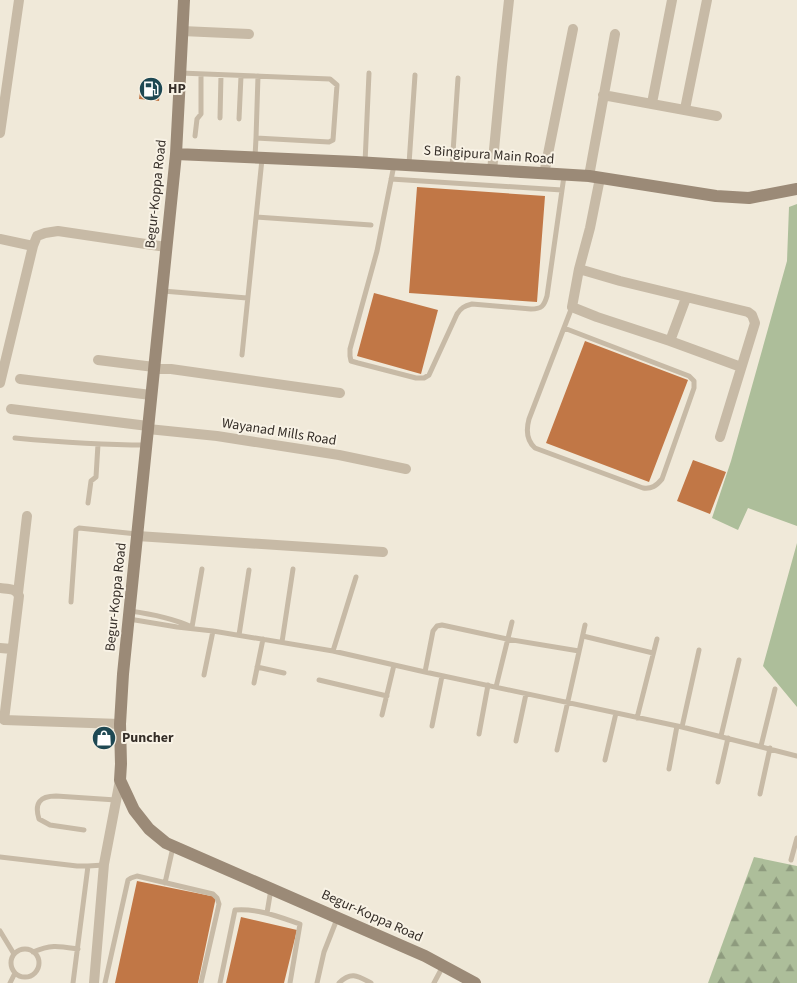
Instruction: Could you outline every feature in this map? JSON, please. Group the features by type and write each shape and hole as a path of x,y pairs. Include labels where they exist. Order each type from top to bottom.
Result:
{"main road":[{"name":"Begur-Koppa Road","path":"184,0 176,154 123,674 120,724 120,780 139,817 149,829 166,843 425,956 475,983"},
{"name":"S Bingipura Main Road","path":"176,154 394,164 594,177 716,196 749,198 797,189"}],"street":[{"path":"0,133 19,0"},
{"path":"492,171 509,0"},
{"path":"652,103 672,0"},
{"path":"685,110 707,0"},
{"path":"544,174 573,29"},
{"path":"182,31 249,34"},
{"path":"614,34 603,95 590,228 572,307 742,367"},
{"path":"603,95 717,116"},
{"path":"0,383 32,246 38,236 58,231 166,247"},
{"path":"0,239 32,246"},
{"path":"580,269 686,298 748,312 752,315 755,323 720,437"},
{"path":"670,341 686,298"},
{"path":"98,360 340,394"},
{"path":"20,379 151,395"},
{"name":"Wayanad Mills Road","path":"11,409 217,436 339,455 406,469"},
{"path":"27,516 19,596 12,649 4,689 2,720 120,724"},
{"path":"137,535 383,552"},
{"path":"0,588 18,592"},
{"path":"0,648 12,649"},
{"path":"94,983 104,864 120,780"}],"lane":[{"path":"180,73 330,79 337,85 333,140 329,142 256,138"},
{"path":"365,163 369,73"},
{"path":"195,136 197,119 201,114 201,74"},
{"path":"220,118 221,75"},
{"path":"409,165 415,75"},
{"path":"239,119 241,76"},
{"path":"242,355 256,217 258,76"},
{"path":"452,168 458,78"},
{"path":"394,164 377,251 350,349 350,356 352,361 363,365 416,378 424,378 430,375 461,308 466,305 531,309 538,309 543,306 547,296 564,175"},
{"path":"391,179 562,190"},
{"path":"256,217 371,224"},
{"path":"162,291 248,298"},
{"path":"564,328 689,376 694,381 694,388 662,479 656,486 643,488 535,448 530,443 527,435 529,419 572,307"},
{"path":"15,438 98,444 146,444"},
{"path":"88,503 91,481 96,477 98,444"},
{"path":"71,602 76,530 79,528 137,535"},
{"path":"195,628 202,569"},
{"path":"282,642 293,569"},
{"path":"239,635 249,570"},
{"path":"333,651 356,577"},
{"path":"130,615 176,627 195,628 333,651 721,736 797,756"},
{"path":"496,687 512,622"},
{"path":"425,672 433,631 442,624 507,639 579,651"},
{"path":"557,750 585,625"},
{"path":"204,675 213,631"},
{"path":"583,636 653,653"},
{"path":"254,683 263,639"},
{"path":"637,718 657,639"},
{"path":"669,769 699,650"},
{"path":"721,736 739,660"},
{"path":"382,715 394,665"},
{"path":"258,667 284,673"},
{"path":"432,726 442,676"},
{"path":"319,680 386,696"},
{"path":"479,734 488,685"},
{"path":"761,746 774,689"},
{"path":"516,741 526,694"},
{"path":"605,760 616,714"},
{"path":"718,782 728,738"},
{"path":"760,794 770,748"},
{"path":"84,830 50,825 39,819 37,812 41,799 48,796 56,796 116,800"},
{"path":"792,860 797,838"},
{"path":"165,883 173,846"},
{"path":"0,857 88,866 104,864"},
{"path":"73,983 88,866"},
{"path":"105,983 128,880 137,876 213,894 217,898 219,904 201,983"},
{"path":"267,913 271,888"},
{"path":"220,983 235,910 267,913 300,924 290,983"},
{"path":"317,983 324,952 338,918"},
{"path":"0,931 14,954"},
{"path":"33,952 44,947 60,946 78,949"},
{"path":"26,949 38,957 38,970 34,975 20,979 12,967 11,960 14,954 26,949"},
{"path":"434,983 443,966"},
{"path":"10,983 15,973"},
{"path":"339,983 352,975 371,983"}],"green space":[{"path":"797,204 797,526 748,508 738,530 712,518 731,461 787,261 789,207"},
{"path":"797,543 797,707 763,666"},
{"path":"754,857 797,866 797,983 708,983"}],"building":[{"path":"141,83 161,85 159,101 139,99"},
{"path":"417,187 545,196 537,302 409,293"},
{"path":"374,293 438,310 421,374 357,356"},
{"path":"585,341 688,380 649,482 546,443"},
{"path":"693,460 726,472 710,514 677,501"},
{"path":"137,881 216,897 198,983 115,983"},
{"path":"241,917 297,930 284,983 226,983"}],"place":[{"name":"HP","path":"151,89"},
{"name":"Puncher","path":"104,738"}]}
